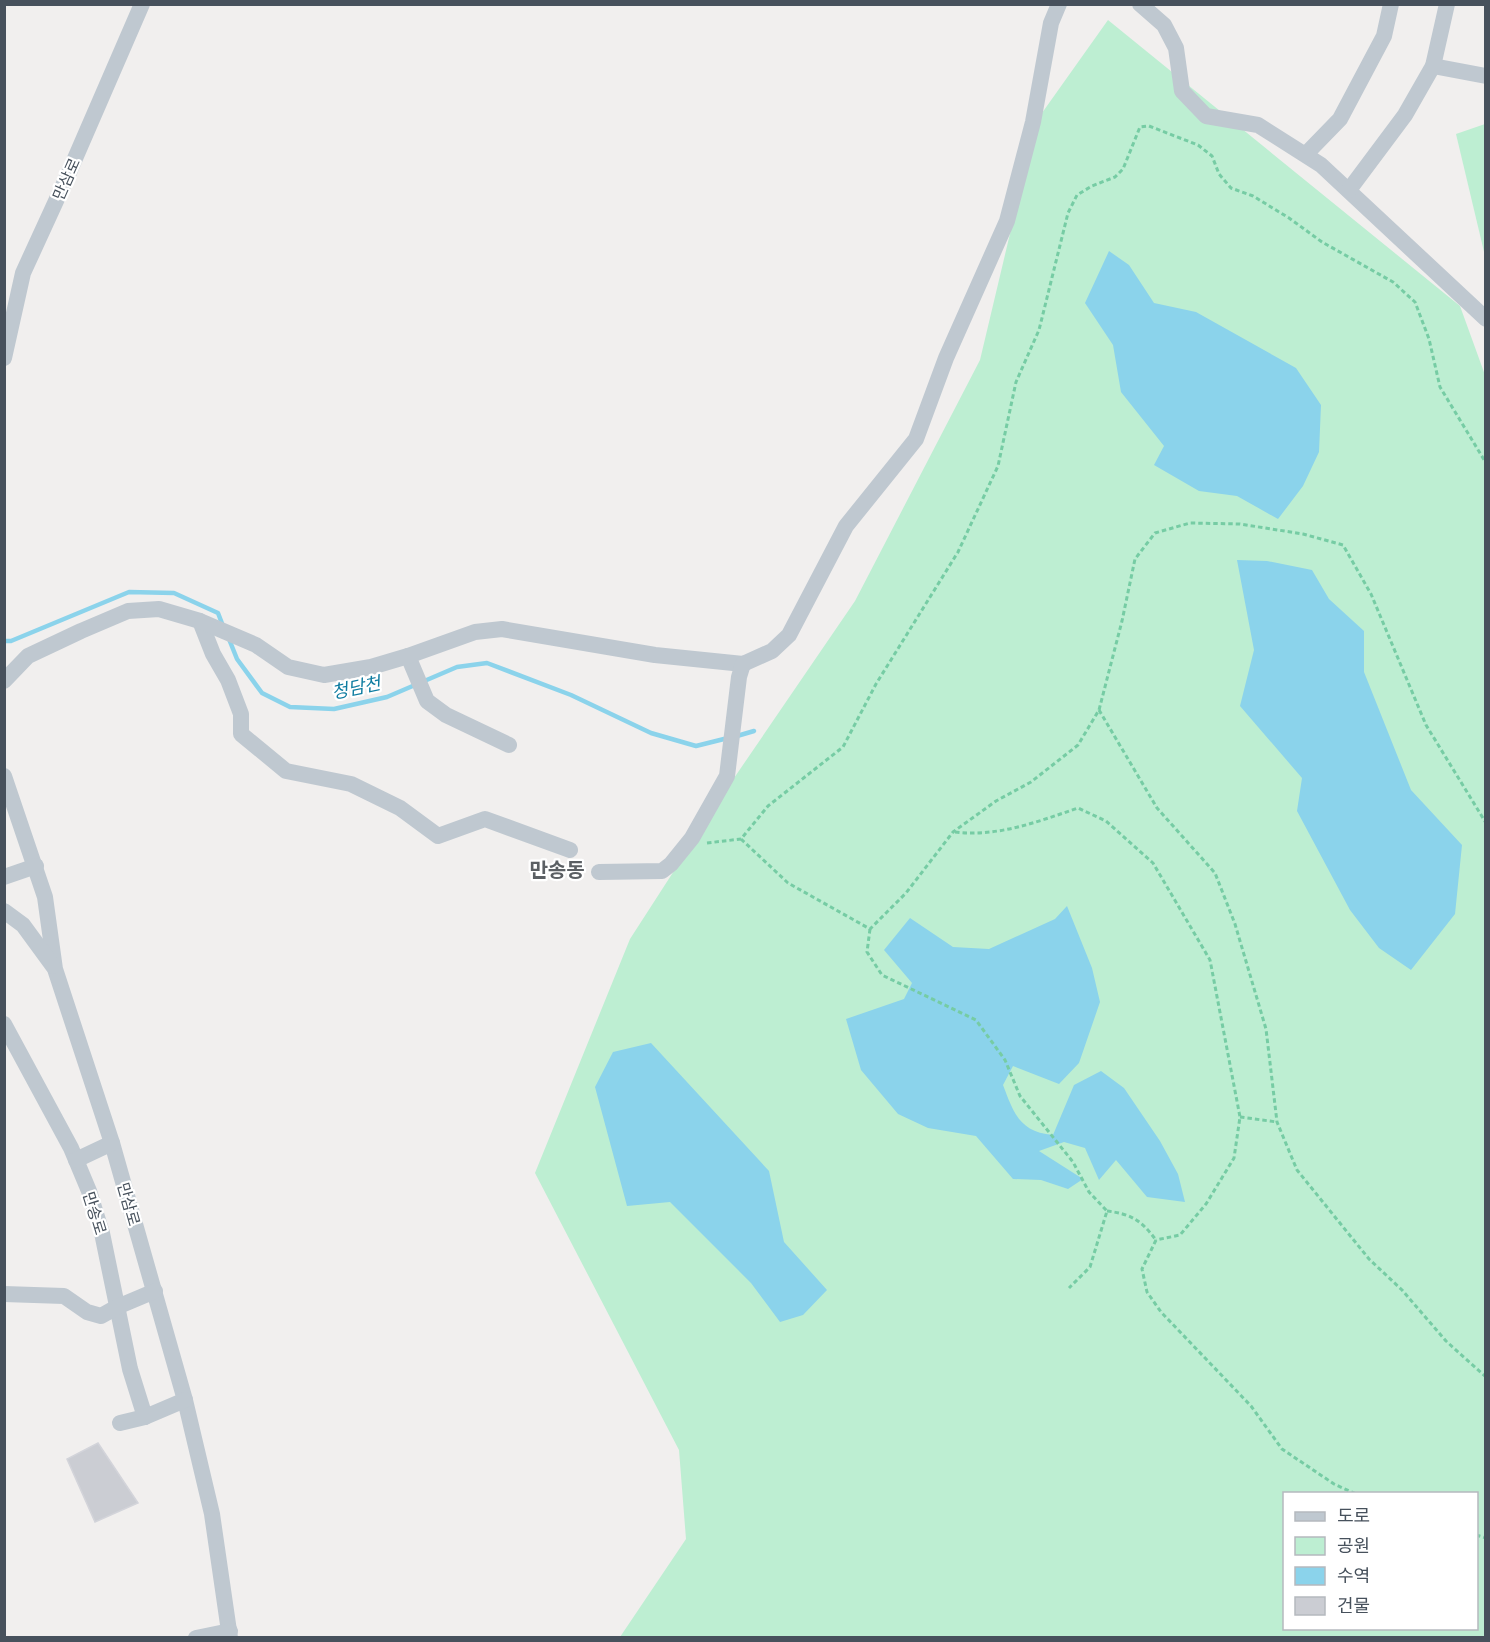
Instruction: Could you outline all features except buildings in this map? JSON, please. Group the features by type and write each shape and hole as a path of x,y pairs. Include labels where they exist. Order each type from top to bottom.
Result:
{"street":[{"name":"만삼로","path":"4,358 23,273 68,177 142,4"},
{"path":"4,681 28,656 128,611 159,609 207,624 256,645 288,667 324,675 371,667 475,632 502,629 655,656 743,664 772,651 789,635 846,525 916,439 946,358 1007,221 1033,122 1051,23 1059,4"},
{"path":"1140,4 1164,25 1176,48 1182,91 1206,116 1258,125 1306,154 1321,165 1485,319"},
{"path":"1306,154 1340,119 1384,36 1391,4"},
{"path":"1348,190 1405,115 1433,66 1447,4"},
{"path":"1433,66 1485,76"},
{"path":"207,624 213,654 228,680 241,714 241,734 286,771 351,784 400,808 438,836 485,819 570,850"},
{"path":"408,656 427,701 447,715 510,745"},
{"path":"598,872 662,871 692,838 727,776 739,677 743,664"},
{"name":"만삼로","path":"4,776 45,897 55,969 112,1143 185,1400 212,1514 230,1634"},
{"path":"4,877 36,866"},
{"path":"4,911 23,925 55,969"},
{"name":"만송로","path":"4,1024 76,1160 89,1191 102,1233 130,1369 145,1417"},
{"path":"76,1160 112,1143"},
{"path":"4,1294 64,1296 87,1312 101,1316 117,1306 155,1292"},
{"path":"120,1423 145,1417 185,1400"},
{"path":"196,1638 230,1634"}],"path":[{"path":"692,838 705,843 741,838 768,806 843,747 876,684 958,552 998,466 1016,382 1039,330 1068,213 1077,195 1115,177 1123,169 1140,127 1149,126 1198,145 1212,156 1219,174 1231,188 1253,196 1322,242 1393,282 1415,302 1429,339 1440,387 1485,463"},
{"path":"1156,1240 1144,1225 1125,1214 1107,1211 1089,1192 1066,1152 1020,1096 1005,1060 976,1020 882,975 867,952 870,929 906,893 953,832 996,801 1031,782 1078,745 1099,710 1135,559 1155,533 1190,523 1240,524 1303,534 1342,544 1371,594 1426,725 1485,823"},
{"path":"1099,710 1157,808 1215,873 1235,924 1266,1029 1276,1122 1297,1170 1369,1258 1402,1290 1446,1341 1485,1377"},
{"path":"953,832 974,834 1012,830 1078,808 1106,821 1153,863 1210,960 1240,1118 1233,1158 1206,1204 1180,1235 1156,1240"},
{"path":"741,838 788,883 870,929"},
{"path":"1240,1118 1276,1122"},
{"path":"1069,1288 1090,1267 1107,1211"},
{"path":"1156,1240 1142,1269 1147,1292 1161,1312 1251,1406 1282,1449 1334,1484 1352,1492"}],"green space":[{"path":"1108,20 1460,306 1485,375 1485,1637 620,1637 686,1539 679,1450 535,1173 630,939 732,781 855,601 980,360 1037,120"},
{"path":"1486,124 1485,256 1456,134"}],"water":[{"path":"1109,251 1129,265 1154,303 1196,312 1296,368 1321,405 1319,452 1303,486 1278,519 1237,496 1199,491 1154,465 1164,446 1121,392 1113,345 1085,303"},
{"path":"1237,560 1267,561 1312,570 1329,599 1364,631 1364,672 1411,790 1462,845 1455,914 1411,970 1379,948 1350,910 1297,811 1302,778 1240,706 1254,650"},
{"path":"1067,906 1092,968 1100,1002 1079,1063 1059,1084 1013,1066 1003,1085 1015,1113 1026,1126 1053,1135 1074,1085 1101,1071 1124,1088 1160,1141 1178,1174 1185,1202 1147,1197 1116,1160 1099,1180 1085,1148 1064,1142 1039,1151 1083,1179 1068,1189 1041,1180 1013,1179 976,1136 928,1128 898,1114 861,1070 846,1019 904,999 912,983 884,950 910,918 953,947 989,949 1055,919"},
{"path":"651,1043 769,1171 784,1242 827,1290 803,1315 780,1322 751,1283 670,1202 627,1206 595,1087 613,1052"}],"waterway":[{"name":"청담천","path":"4,641 11,641 129,592 174,593 218,613 223,626"},
{"name":"청담천","path":"229,639 237,659 262,693 290,707 334,709 387,697 457,667 487,663 571,695 651,733 696,746 728,738"},
{"name":"청담천","path":"737,736 754,731"}],"district":[{"name":"만송동","path":"557,870"}]}
